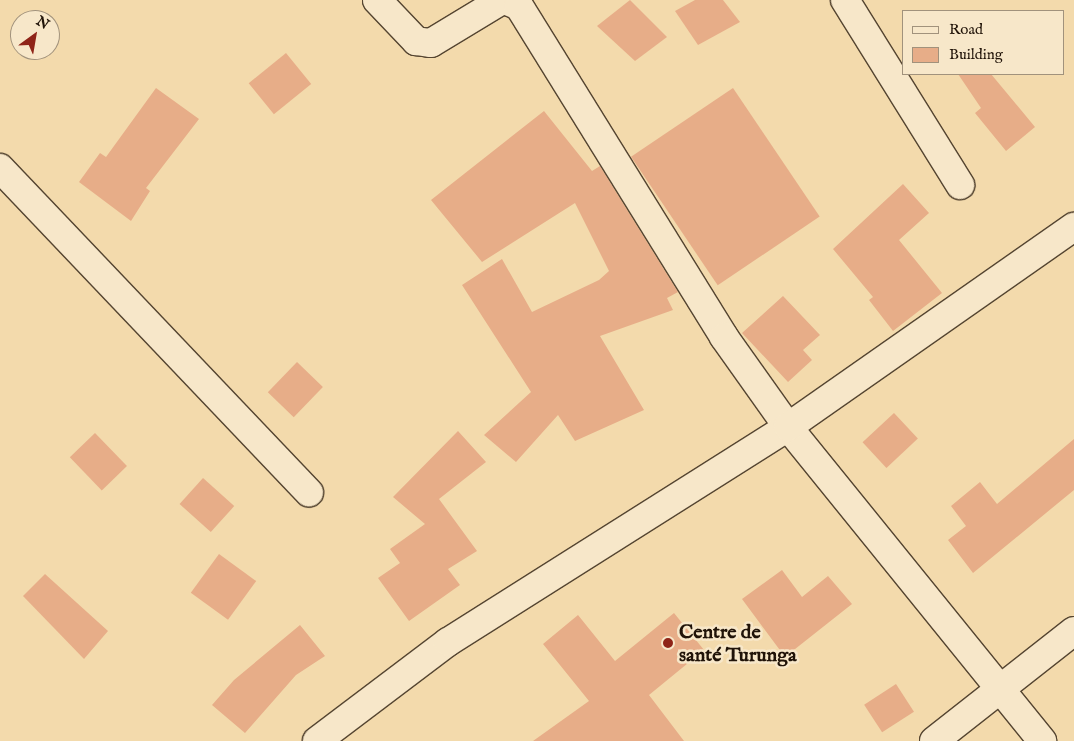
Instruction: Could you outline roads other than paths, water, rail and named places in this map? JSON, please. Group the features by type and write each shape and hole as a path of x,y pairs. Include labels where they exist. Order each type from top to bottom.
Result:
{"street":[{"path":"377,0 416,41 431,43 503,0 512,0 724,337 788,427 1042,741"},
{"path":"845,0 960,185"},
{"path":"0,168 308,493"},
{"path":"316,741 448,642 788,427 1074,227"},
{"path":"934,741 1002,691 1074,631"}],"place":[{"name":"Centre de santé Turunga","path":"668,643"}]}
